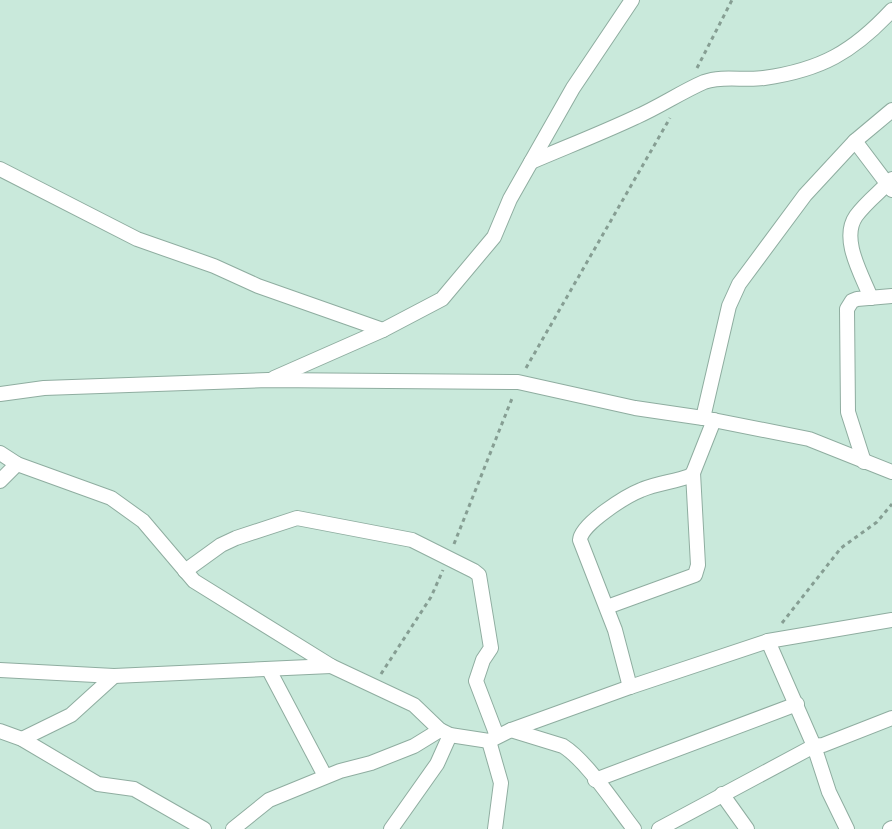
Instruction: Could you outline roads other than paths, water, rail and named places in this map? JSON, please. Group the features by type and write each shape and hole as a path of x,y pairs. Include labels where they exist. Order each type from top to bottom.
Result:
{"street":[{"path":"268,380 383,330 442,299 494,236 510,199 573,88 632,0"},
{"path":"531,162 636,117 705,82 722,79 763,78 801,70 829,60 850,49 892,10"},
{"path":"606,606 695,575 698,565 693,473 708,419 734,294 805,195 855,141 892,110"},
{"path":"855,141 890,184 855,217 851,228 850,244 871,298"},
{"path":"0,169 137,239 214,266 258,286 383,330"},
{"path":"864,462 848,412 847,309 852,301 892,296"},
{"path":"0,394 44,388 268,380 518,382 635,408 708,419 819,442 892,472"},
{"path":"0,453 17,464 110,498 143,521 194,581 331,666 375,685 414,705 445,733"},
{"path":"0,481 17,464"},
{"path":"630,687 606,606 580,540 580,534 591,523 632,494 693,473"},
{"path":"185,570 221,545 236,538 297,518 412,540 479,575 491,648 483,660 476,681 493,738 502,783 495,829"},
{"path":"237,828 269,800 325,776 370,763 445,733 493,738 630,687 768,641 892,620"},
{"path":"768,641 797,704 814,746 829,792 847,829"},
{"path":"0,670 114,676 331,666"},
{"path":"269,670 325,776"},
{"path":"22,739 71,715 114,676"},
{"path":"595,780 797,704"},
{"path":"659,829 814,746 892,718"},
{"path":"511,730 563,746 595,780 634,829"},
{"path":"0,731 22,739 98,784 134,789 204,829"},
{"path":"391,829 437,764 445,733"},
{"path":"722,794 748,829"}]}
